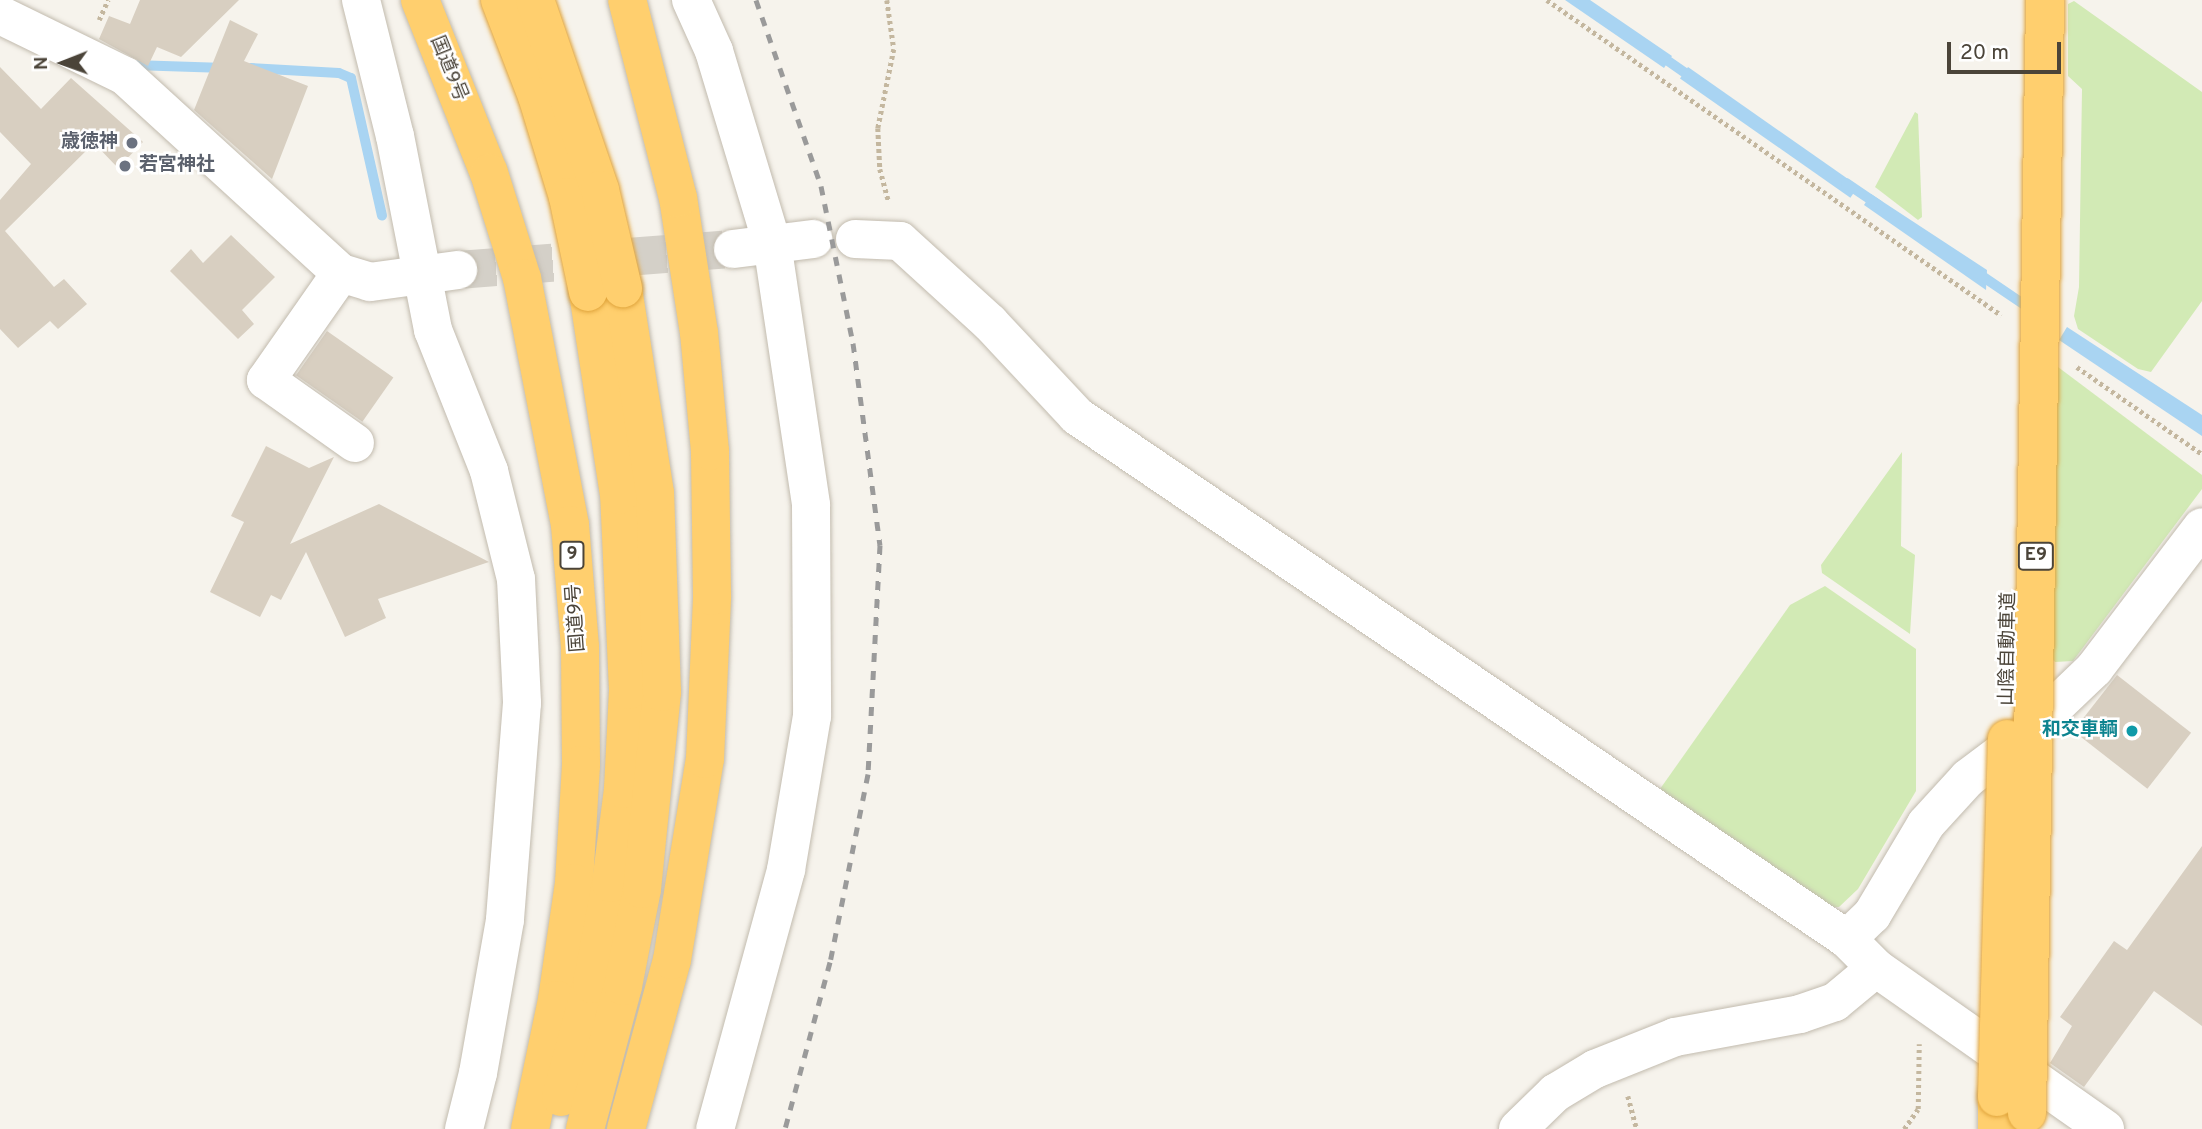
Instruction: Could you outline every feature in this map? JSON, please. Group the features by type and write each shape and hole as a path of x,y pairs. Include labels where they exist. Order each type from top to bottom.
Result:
{"highway":[{"name":"国道9号","path":"419,0 489,173 522,278 570,525 580,647 581,765 574,883 557,1000 530,1129"},
{"path":"500,0 537,96 568,197 605,290 655,493 662,692 642,888 623,986 585,1129"},
{"path":"535,0 600,190 619,495 628,702 611,883 592,984 552,1129"},
{"path":"626,1129 671,960 705,759 712,596 710,451 699,333 678,198 627,0"},
{"name":"山陰自動車道","path":"2012,1117 2019,0"},
{"name":"山陰自動車道","path":"2012,1117 2045,0"}],"street":[{"path":"361,0 395,136 420,275 433,330 489,471 516,579 521,636 522,703 505,920 478,1073 464,1129"},
{"path":"691,0 714,51 772,243 811,505 812,716 786,870 715,1129"},
{"path":"0,15 125,76 341,273 370,282 458,270"},
{"path":"733,249 813,239"},
{"path":"855,239 900,241 990,323 1077,416 1847,939 1876,968 2105,1129"},
{"path":"341,273 266,380 355,443"},
{"path":"1847,939 1872,915 1926,824 1968,778 2024,736 2094,668 2202,527"},
{"path":"1518,1129 1555,1093 1595,1069 1675,1037 1800,1014 1835,1002 1876,968"}],"path":[{"path":"887,0 894,49 878,128 880,169 900,241"},
{"path":"1547,0 2007,318"},
{"path":"2064,358 2202,454"},
{"path":"1903,1129 1918,1109 1919,1016 1928,1005"}],"green space":[{"path":"2074,1 2202,92 2202,301 2151,372 2138,369 2078,329 2074,316 2079,287 2082,89 2068,76 2068,4"},
{"path":"1915,112 1918,114 1922,217 1918,220 1875,187"},
{"path":"2058,367 2202,475 2202,489 2073,661 2055,662 2051,657"},
{"path":"1902,452 1901,546 1915,555 1910,634 1822,573 1821,565"},
{"path":"1825,586 1916,649 1916,791 1858,889 1839,907 1827,907 1660,789 1790,605"}],"water":[{"path":"1565,0 1590,0 1672,56 1664,68"},
{"path":"1688,67 1858,186 1850,198 1680,78"},
{"path":"1871,194 1987,270 1986,290 1864,205"},
{"path":"2067,327 2202,415 2202,436 2059,340"}],"building":[{"path":"140,0 239,0 181,57 157,47 148,66 99,39 109,16 130,24"},
{"path":"230,20 258,34 244,61 308,86 272,179 194,110"},
{"path":"0,67 41,109 71,78 143,142 118,168 94,143 5,231 54,287 64,279 87,304 58,329 50,321 18,348 0,329 0,200 31,164 0,132"},
{"path":"231,235 275,277 242,310 254,324 238,339 170,271 191,249 203,263"},
{"path":"327,331 393,377 362,422 296,375"},
{"path":"266,446 309,468 334,457 290,544 379,504 489,562 378,599 386,618 345,637 306,552 281,600 271,595 260,617 210,592 244,522 231,516"},
{"name":"和交車輌","path":"2117,675 2191,733 2147,789 2073,731"},
{"path":"2202,846 2202,1026 2154,991 2084,1087 2050,1063 2072,1026 2060,1017 2114,941 2127,950"}],"waterway":[{"path":"1658,54 1694,79"},
{"path":"133,65 225,68"},
{"path":"251,68 339,73 351,78 382,216"},
{"path":"1846,183 1879,205"},
{"path":"1976,272 2032,310"}],"tunnel":[{"path":"458,270 733,249"}],"railway":[{"path":"756,0 821,186 853,343 880,545 868,774 830,962 785,1129"}],"place":[{"name":"歳徳神","path":"132,143"},
{"name":"若宮神社","path":"125,166"},
{"name":"和交車輌","path":"2132,731"}]}
